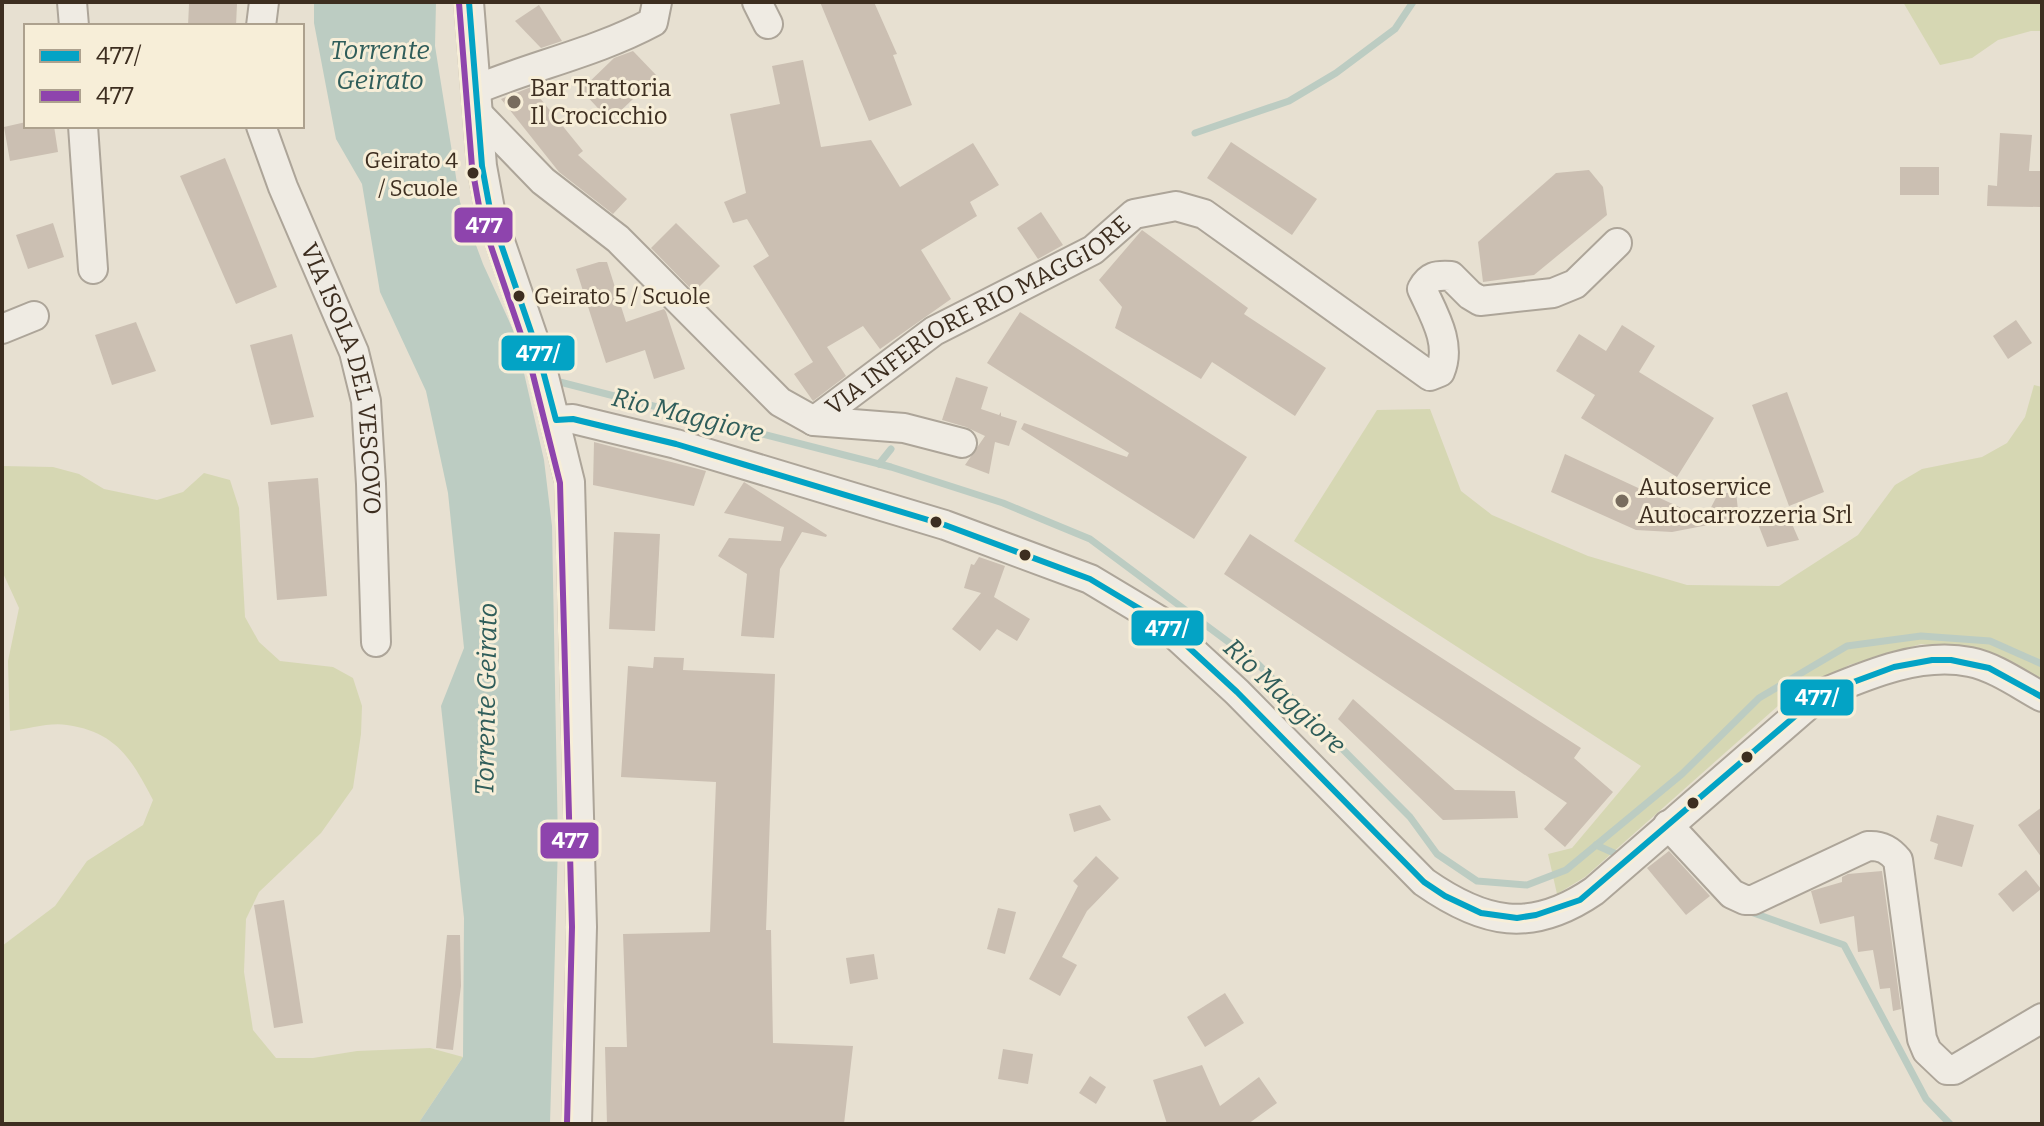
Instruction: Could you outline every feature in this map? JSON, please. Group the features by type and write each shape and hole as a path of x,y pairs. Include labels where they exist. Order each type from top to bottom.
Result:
{"street":[{"path":"72,2 74,24"},
{"path":"261,24 264,2"},
{"path":"469,2 482,166 491,215 538,352 570,482 582,927 577,1124"},
{"path":"478,102 511,75 621,39 653,22 657,2"},
{"name":"VIA INFERIORE RIO MAGGIORE","path":"478,102 543,181 618,239 780,402 814,421 904,428 962,443"},
{"path":"83,128 93,269"},
{"name":"VIA ISOLA DEL VESCOVO","path":"262,128 362,377 371,484 376,642"},
{"name":"VIA INFERIORE RIO MAGGIORE","path":"814,421 934,331 1093,250 1134,214 1153,208 1176,206 1204,214 1430,376 1440,372 1446,358 1438,321 1422,289 1427,279 1437,275 1451,276 1480,301 1553,293 1575,284 1617,243"},
{"path":"2,329 34,316"},
{"path":"554,414 691,448 945,525 1090,579 1160,621 1237,692 1424,882 1444,896 1486,914 1511,920 1531,919 1580,900 1821,694 1866,675 1900,665 1939,660 1972,662 2042,697"},
{"path":"1668,825 1732,894 1745,900 1753,900 1868,846 1877,845 1893,854 1898,860 1922,1039 1927,1051 1947,1070 1954,1070 2042,1018"}],"green space":[{"path":"1903,2 2042,2 2042,31 1998,40 1972,58 1940,65"},
{"path":"2034,385 2042,387 2042,680 1980,650 1921,644 1849,665 1779,705 1585,877 1557,894 1548,854 1572,848 1641,766 1294,541 1377,410 1430,409 1461,491 1492,515 1588,556 1687,585 1779,586 1858,535 1895,485 1922,469 1982,457 2007,443 2025,417"},
{"path":"2,466 53,467 79,474 104,489 157,500 183,492 204,473 230,480 239,508 245,617 259,642 280,661 333,667 353,678 362,706 353,788 321,833 259,892 246,919 244,972 253,1030 276,1058 430,1048 463,1057 418,1124 2,1124 2,946 55,906 87,861 143,825 153,800 138,772 121,750 99,734 60,724 10,731 8,661 19,608 2,571"}],"water":[{"name":"Torrente Geirato","path":"314,2 436,2 435,46 460,202 483,264 515,334 544,460 552,526 558,844 550,1124 418,1124 463,1057 464,918 441,706 464,648 448,493 426,391 380,292 362,184 336,139 314,23"}],"building":[{"path":"820,2 874,2 897,54 893,55 912,105 869,121"},
{"path":"189,4 237,4 236,24 188,24"},
{"path":"539,5 562,41 541,48 515,21"},
{"path":"633,51 657,76 610,121 581,90 614,58"},
{"path":"803,60 821,147 871,140 900,187 973,143 999,185 970,202 977,216 921,250 951,299 880,349 863,326 827,347 846,376 813,401 794,374 813,362 753,266 769,256 747,219 733,223 724,202 746,193 730,114 780,104 772,66"},
{"path":"531,87 583,151 578,155 627,199 613,214 559,172 501,99"},
{"path":"24,122 24,128 54,128 58,152 10,161 4,127"},
{"path":"2000,133 2032,135 2029,171 2042,171 2040,207 1987,206 1988,185 1997,186"},
{"path":"1231,142 1317,199 1292,235 1207,178"},
{"path":"225,158 277,287 236,304 180,176"},
{"path":"1900,167 1939,167 1939,195 1900,195"},
{"path":"1589,170 1603,187 1607,215 1534,275 1483,282 1478,242 1556,173"},
{"path":"1041,212 1063,245 1038,259 1017,228"},
{"path":"53,223 64,257 28,269 16,235"},
{"path":"676,223 720,266 694,292 651,248"},
{"path":"1142,230 1248,308 1244,314 1326,368 1295,416 1212,362 1201,379 1115,328 1122,307 1099,280"},
{"path":"607,262 626,322 664,309 685,369 654,379 645,350 606,363 576,269"},
{"path":"1020,312 1247,457 1194,539 1021,429 1024,423 1127,457 1129,453 987,363"},
{"path":"2016,320 2032,343 2008,359 1993,336"},
{"path":"136,322 156,371 112,385 95,335"},
{"path":"1622,325 1655,346 1639,372 1714,418 1677,477 1581,418 1595,395 1556,371 1579,334 1606,351"},
{"path":"292,334 314,417 271,425 250,345"},
{"path":"956,377 988,387 981,409 999,415 1001,412 1001,416 1017,421 1009,446 995,442 989,474 965,465 985,436 942,420"},
{"path":"1787,392 1824,492 1789,506 1752,405"},
{"path":"594,442 706,471 694,506 593,485"},
{"path":"1565,454 1705,519 1718,494 1736,492 1739,519 1672,532 1636,530 1551,492"},
{"path":"318,478 327,596 277,600 268,482"},
{"path":"744,482 827,535 802,532 780,569 774,638 741,636 747,574 718,556 729,538 781,541 784,527 724,513"},
{"path":"1789,517 1799,540 1767,547 1758,524"},
{"path":"614,532 660,534 655,631 609,629"},
{"path":"1250,534 1581,748 1574,758 1613,792 1565,847 1544,829 1567,803 1224,574"},
{"path":"979,557 1005,566 994,597 1030,619 1017,641 997,629 980,651 952,629 981,593 964,588 971,564 974,565"},
{"path":"654,657 684,658 683,670 775,674 766,930 771,930 773,1043 853,1046 844,1124 607,1124 605,1047 627,1047 623,934 710,932 716,782 621,777 628,666 653,668"},
{"path":"1353,699 1455,790 1515,791 1518,818 1443,820 1338,719"},
{"path":"1100,805 1111,820 1074,832 1069,814"},
{"path":"2042,807 2042,858 2018,825"},
{"path":"1937,815 1974,825 1962,867 1934,859 1938,844 1930,841"},
{"path":"1669,851 1710,896 1686,915 1647,868"},
{"path":"1096,856 1119,878 1087,911 1062,957 1077,965 1060,996 1029,979 1078,886 1073,881"},
{"path":"2026,870 2041,889 2013,912 1998,894"},
{"path":"1882,871 1901,1009 1893,1011 1890,988 1880,989 1873,950 1858,952 1854,916 1820,924 1811,891 1842,882 1842,877 1848,874"},
{"path":"284,900 303,1023 274,1028 254,905"},
{"path":"998,908 1016,912 1005,954 987,949"},
{"path":"447,935 460,935 461,986 453,1050 436,1048"},
{"path":"874,954 878,979 850,984 846,958"},
{"path":"1225,993 1244,1023 1205,1047 1187,1017"},
{"path":"1003,1049 1033,1054 1028,1084 998,1079"},
{"path":"1202,1065 1220,1106 1259,1077 1277,1103 1248,1124 1167,1124 1153,1080"},
{"path":"1090,1076 1106,1087 1096,1104 1079,1093"}],"waterway":[{"path":"1195,133 1289,101 1336,73 1395,29 1413,2"},
{"name":"Rio Maggiore","path":"552,380 891,467 1003,503 1090,539 1258,664 1410,817 1437,854 1477,881 1527,885 1566,870 1682,774 1759,698 1847,646 1921,636 1990,641 2042,664"},
{"path":"879,464 891,449"},
{"path":"1596,845 1623,857"},
{"path":"1745,910 1844,945 1926,1099 1950,1124"}],"transit line":[{"name":"477/","path":"469,2 482,166 491,215 538,352 556,420 573,419 676,444 945,525 1090,579 1160,621 1237,692 1424,882 1481,913 1517,918 1580,900 1821,694 1894,667 1951,660 1989,668 2042,697"},
{"name":"477","path":"459,3 472,167 481,217 528,355 560,483 572,927 567,1124"}],"place":[{"name":"Bar Trattoria Il Crocicchio","path":"514,102"},
{"name":"Geirato 4 / Scuole","path":"473,173"},
{"name":"Geirato 5 / Scuole","path":"519,296"},
{"name":"Autoservice Autocarrozzeria Srl","path":"1622,501"}]}
